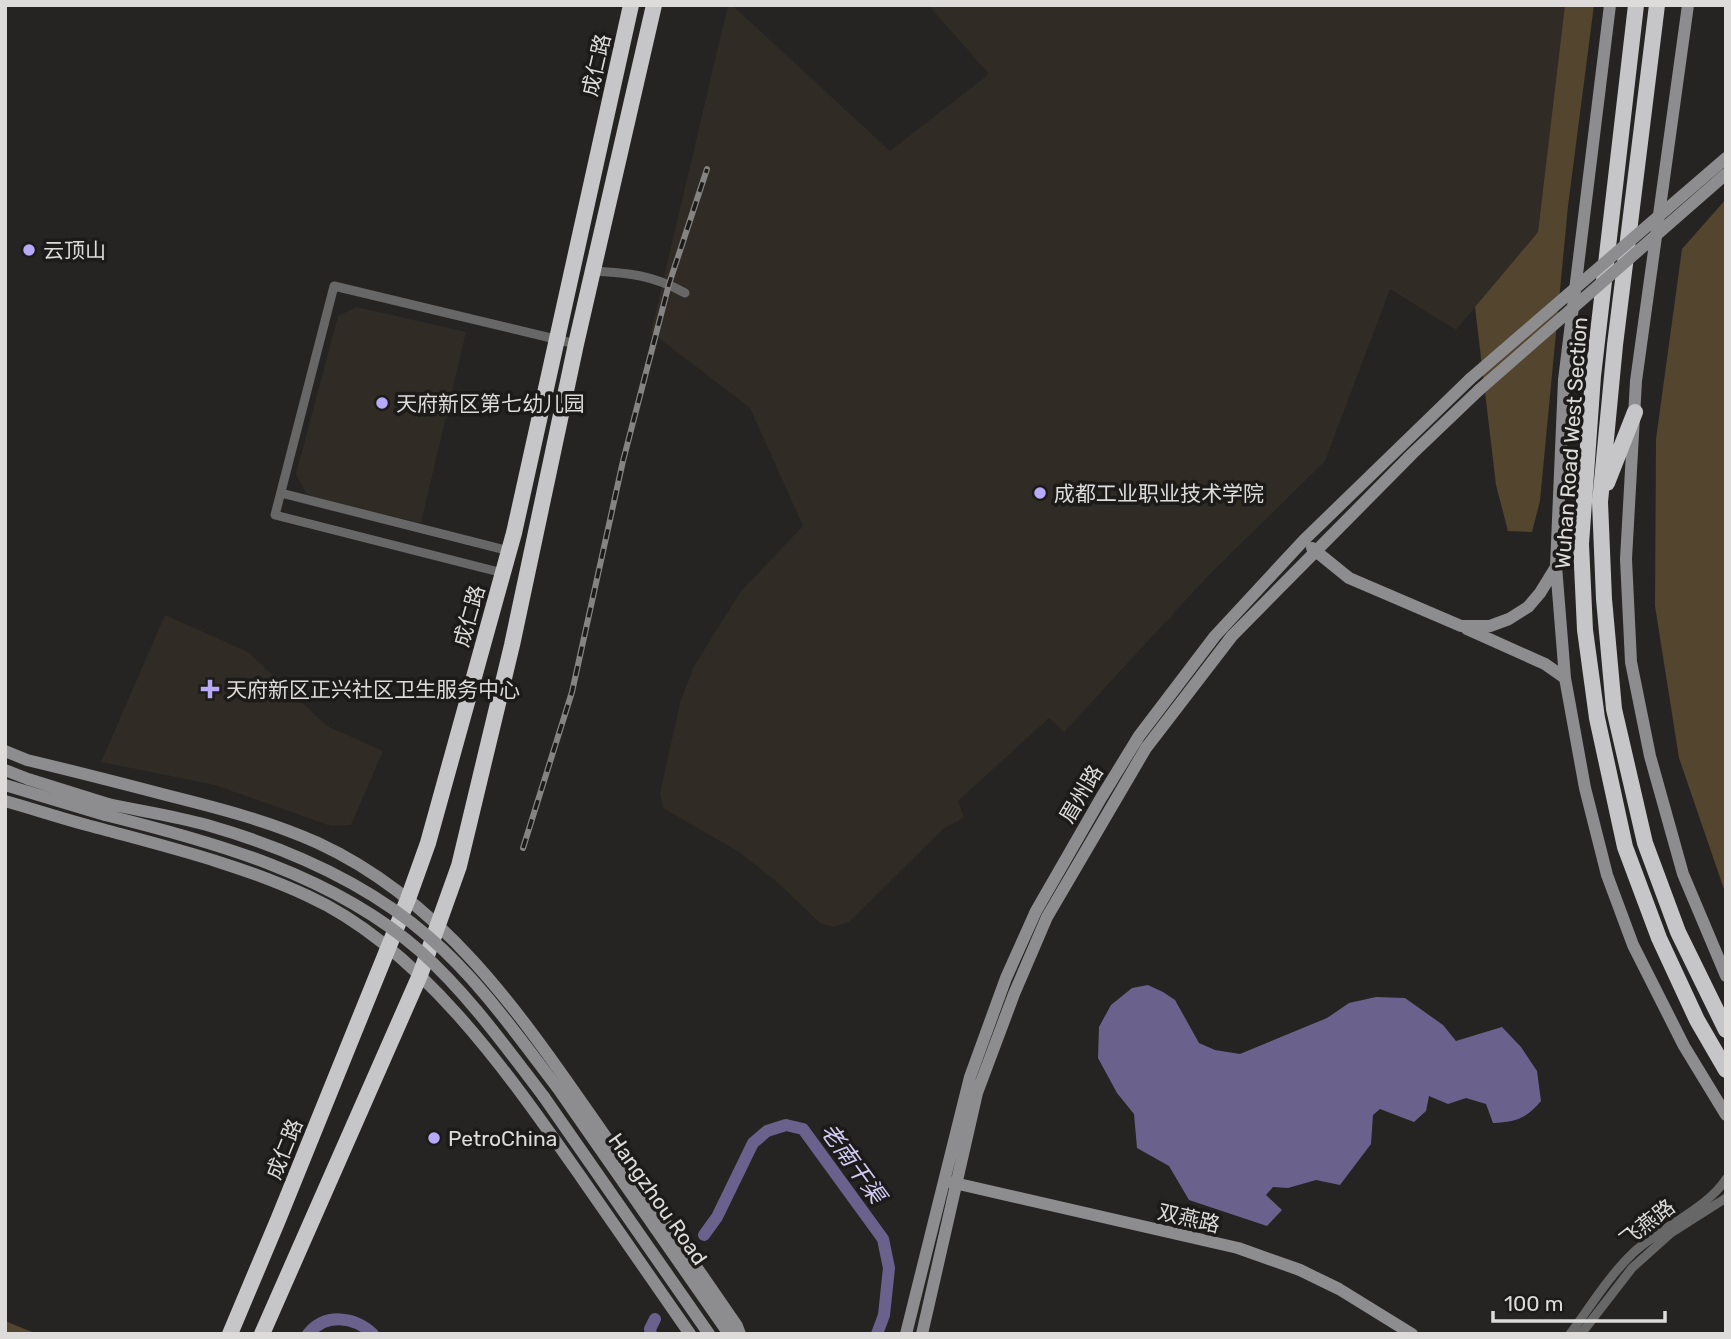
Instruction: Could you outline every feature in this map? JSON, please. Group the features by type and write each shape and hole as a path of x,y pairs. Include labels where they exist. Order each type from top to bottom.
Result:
{"highway":[{"name":"成仁路","path":"230,1334 408,899 428,843 509,551 631,5"},
{"name":"成仁路","path":"262,1334 420,975 458,866 512,645 576,344 654,5"},
{"name":"Wuhan Road West Section","path":"1636,5 1593,376 1581,544 1585,631 1597,718 1625,847 1659,938 1697,1020 1726,1070"},
{"name":"Wuhan Road West Section","path":"1657,5 1615,345 1600,502 1604,599 1614,709 1645,843 1678,932 1726,1030"},
{"path":"1600,502 1634,412"}],"main road":[{"path":"1610,5 1563,380 1556,566 1565,678 1588,801 1607,875 1633,945 1684,1046 1726,1115"},
{"path":"1688,5 1636,381 1626,559 1630,662 1650,756 1683,874 1726,976"},
{"name":"眉州路","path":"906,1334 949,1181 970,1077 1006,978 1036,911 1139,736 1214,636 1304,540 1470,379 1726,158"},
{"path":"922,1334 949,1181 977,1093 1014,993 1047,917 1146,748 1232,636 1412,454 1479,390 1726,174"},
{"path":"1304,540 1349,578 1461,625 1545,664 1565,678"},
{"path":"1461,625 1490,626 1528,607 1556,566"},
{"path":"5,751 27,760 265,821 318,843 362,866 408,899 480,966 523,1020 740,1334"},
{"path":"5,769 107,809"},
{"path":"5,785 107,809"},
{"path":"5,801 99,829 188,851 251,872 310,897 350,920 387,947 420,975 474,1035 533,1108 690,1334"},
{"name":"Hangzhou Road","path":"107,809 206,825 263,843 326,870 401,914 462,968 502,1015 556,1087 729,1334"},
{"name":"Hangzhou Road","path":"107,809 258,860 359,907 395,930 451,981 488,1023 544,1097 709,1334"},
{"name":"双燕路","path":"949,1181 1238,1248 1300,1270 1339,1289 1412,1334"}],"street":[{"path":"593,271 642,275 662,280 685,293"},
{"path":"503,573 275,515 334,286 576,344"},
{"path":"281,493 509,551"},
{"name":"飞燕路","path":"1570,1334 1633,1253 1707,1199 1726,1180"},
{"name":"飞燕路","path":"1581,1334 1632,1268 1671,1233 1726,1198"}],"shaded area":[{"name":"成都工业职业技术学院","path":"728,5 732,5 890,151 989,74 928,5 1566,5 1538,232 1456,330 1390,289 1325,461 1209,575 1064,732 1049,718 958,801 964,818 944,828 849,922 833,927 820,923 777,882 739,852 663,808 660,793 680,703 694,666 741,591 803,526 750,408 651,332"},
{"path":"1565,5 1594,5 1568,206 1540,501 1532,532 1508,531 1496,485 1475,307 1538,232"},
{"path":"1726,199 1726,895 1679,758 1655,606 1656,439 1682,249"},
{"name":"天府新区第七幼儿园","path":"357,307 466,332 421,523 307,495 296,474 338,316"},
{"name":"天府新区正兴社区卫生服务中心","path":"165,615 248,652 327,726 383,751 351,825 331,826 215,785 101,762"},
{"path":"1148,985 1175,1000 1199,1043 1215,1050 1240,1054 1327,1018 1349,1003 1376,997 1405,998 1443,1025 1456,1041 1502,1027 1521,1047 1537,1071 1541,1101 1520,1118 1493,1123 1486,1104 1466,1098 1448,1104 1429,1096 1426,1111 1414,1122 1380,1109 1373,1115 1371,1144 1340,1185 1316,1180 1288,1188 1273,1187 1266,1195 1282,1210 1267,1226 1189,1200 1169,1166 1137,1148 1134,1114 1117,1093 1098,1058 1099,1027 1111,1005 1132,988"},
{"path":"5,1321 37,1334 5,1334"}],"waterway":[{"name":"老南干渠","path":"704,1235 717,1217 753,1143 767,1131 786,1125 803,1129 883,1239 889,1268 884,1315 877,1334"},
{"name":"老南干渠","path":"308,1334 323,1323 340,1319 357,1323 373,1334"},
{"name":"老南干渠","path":"651,1334 650,1329 655,1319"}],"railway":[{"path":"523,848 572,692 623,461 669,284 707,169"}],"place":[{"name":"云顶山","path":"29,250"},
{"name":"天府新区第七幼儿园","path":"382,403"},
{"name":"成都工业职业技术学院","path":"1040,493"},
{"name":"天府新区正兴社区卫生服务中心","path":"210,689"},
{"name":"PetroChina","path":"434,1138"}]}
